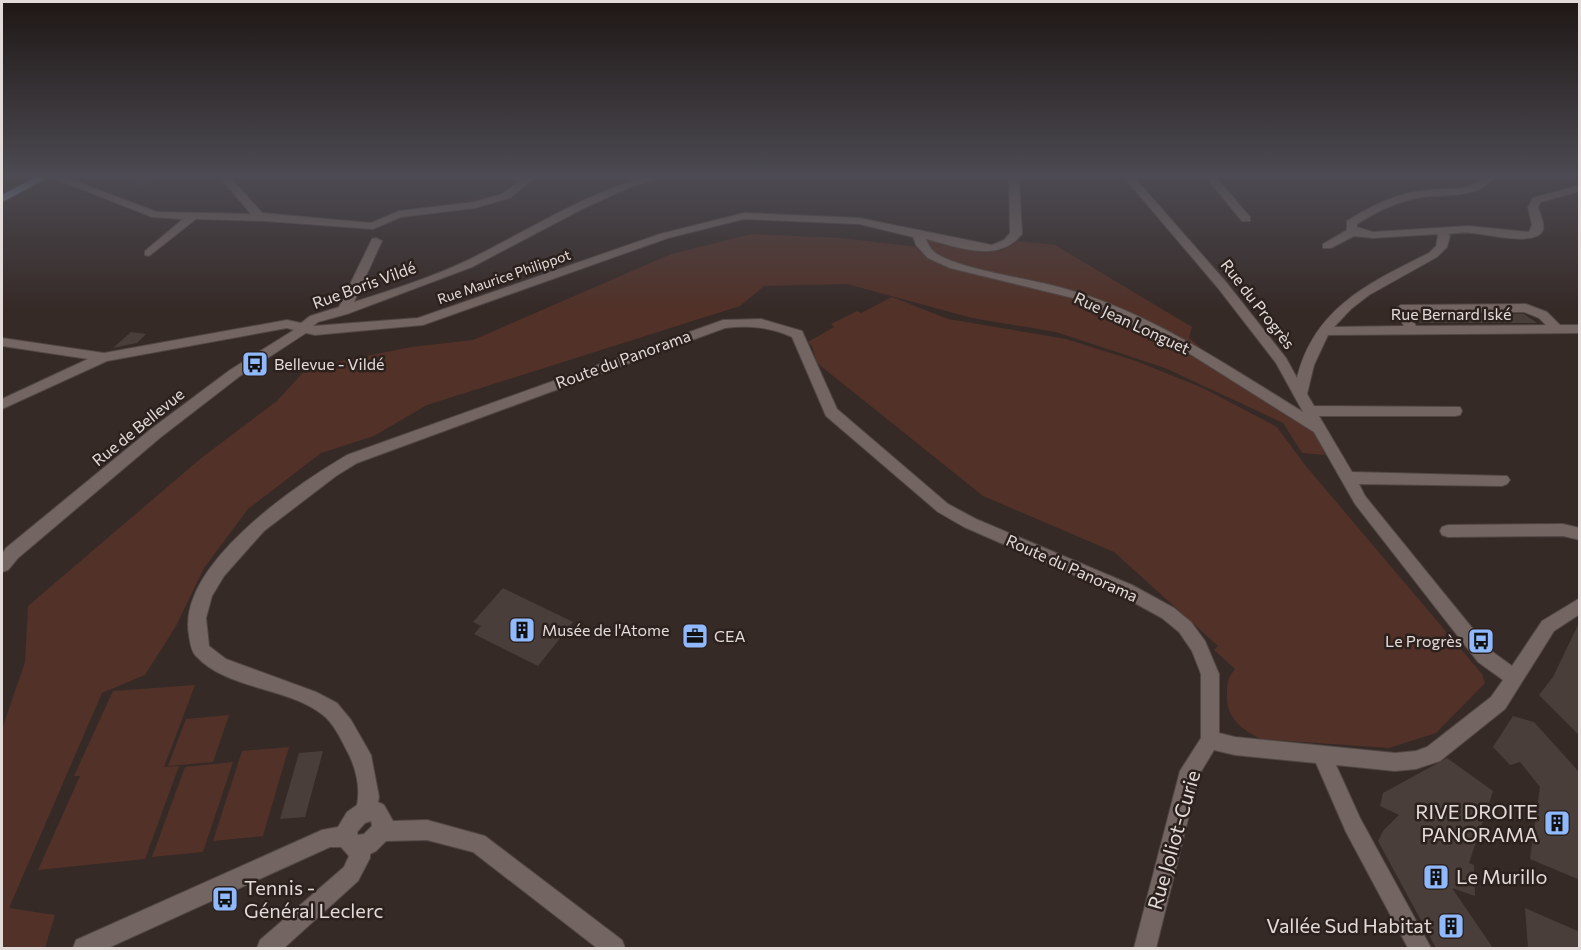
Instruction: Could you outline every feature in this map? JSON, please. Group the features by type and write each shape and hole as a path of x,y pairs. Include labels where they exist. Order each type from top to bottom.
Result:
{"street":[{"path":"149,253 188,220"},
{"path":"299,220 373,226 385,220"},
{"name":"Rue Boris Vildé","path":"2,404 104,357 260,327 287,324 304,328 314,320 468,264 552,220"},
{"name":"Rue Maurice Philippot","path":"304,328 333,330 418,322 664,236 727,220"},
{"name":"Rue Maurice Philippot","path":"849,220 993,249 1008,242 1016,234 1016,220"},
{"name":"Rue du Progrès","path":"1166,220 1222,285 1287,371 1305,403"},
{"path":"1357,220 1351,224 1351,228 1357,233"},
{"path":"1327,246 1352,232 1373,235 1468,229 1513,235 1533,235 1538,231 1537,220"},
{"path":"1440,231 1444,236 1441,247 1433,255 1361,294 1338,311 1323,331 1305,367 1305,403 1366,507 1484,656 1514,677"},
{"name":"Rue Jean Longuet","path":"921,233 919,237 922,245 933,256 995,277 1081,296 1184,344 1320,430"},
{"path":"343,311 376,241"},
{"path":"1412,330 1401,309 1526,308 1543,315 1557,330"},
{"name":"Route du Panorama","path":"366,811 369,797 364,762 344,726 330,709 310,698 220,664 201,650 196,619 204,593 225,562 249,534 322,476 352,459 723,324 751,321 778,325 797,334 831,412 943,508 970,523 1141,598 1185,627 1199,647 1210,674 1210,740"},
{"name":"Rue de Bellevue","path":"2,565 12,553 156,433 235,373 294,337 304,328"},
{"name":"Rue Bernard Iské","path":"1323,331 1580,330"},
{"path":"2,342 104,357"},
{"path":"1287,371 1305,367"},
{"path":"1257,390 1287,400 1295,398 1305,403"},
{"path":"1277,403 1455,411"},
{"path":"1347,478 1502,480"},
{"path":"1448,531 1563,530 1580,534"},
{"path":"1210,740 1235,746 1395,762 1433,754 1459,736 1498,703 1548,626 1580,604"},
{"name":"Rue Joliot-Curie","path":"1145,948 1191,771 1210,740"},
{"path":"1322,756 1353,825 1420,948"},
{"path":"84,948 328,837 352,842 375,841 382,831 381,815 377,812 366,811 351,821 352,842 360,858 351,874 268,948"},
{"path":"382,831 428,830 478,843 614,948"}],"shaded area":[{"path":"752,234 840,238 918,247 932,239 1000,251 1018,241 1055,245 1192,327 1189,338 1245,384 1315,429 1325,455 1302,453 1283,423 1165,368 1056,332 972,318 847,284 764,286 740,306 427,405 374,436 321,453 248,509 204,568 176,626 145,675 102,693 9,908 55,915 45,948 2,948 2,729 25,662 28,606 200,459 277,401 307,368 411,347 473,340 671,254"},
{"path":"892,297 948,319 1066,339 1136,361 1203,388 1277,427 1305,465 1482,674 1485,683 1436,733 1389,748 1261,739 1247,731 1236,722 1229,710 1228,683 1235,669 1214,650 1218,646 1114,552 983,496 817,363 812,346 808,342 834,327 831,324 857,311 861,313"},
{"path":"195,685 164,767 179,766 145,859 38,870 80,776 74,776 113,691"},
{"path":"229,715 213,762 168,766 186,719"},
{"path":"289,747 263,836 213,841 242,751"},
{"path":"233,762 203,852 152,857 185,767"}],"building":[{"path":"1524,314 1537,323 1420,323 1414,315"},
{"path":"131,332 146,334 137,343 113,348"},
{"name":"Musée de l'Atome","path":"503,588 573,622 538,666 474,634 481,626 473,622"},
{"path":"1580,621 1580,736 1539,695 1553,677"},
{"name":"RIVE DROITE PANORAMA","path":"1513,716 1534,722 1580,773 1580,880 1530,859 1540,787 1520,762 1510,765 1493,747"},
{"path":"323,751 305,817 280,819 299,753"},
{"path":"1447,758 1493,791 1469,863 1474,865 1475,896 1452,888 1493,948 1436,948 1378,841 1383,831 1399,815 1380,806 1383,793"},
{"path":"1525,908 1580,932 1580,948 1528,948"}],"place":[{"name":"Bellevue - Vildé","path":"255,364"},
{"name":"Musée de l'Atome","path":"522,630"},
{"name":"CEA","path":"695,636"},
{"name":"Le Progrès","path":"1481,641"},
{"name":"RIVE DROITE PANORAMA","path":"1557,823"},
{"name":"Le Murillo","path":"1436,877"},
{"name":"Tennis - Général Leclerc","path":"225,899"},
{"name":"Vallée Sud Habitat","path":"1451,926"}]}
